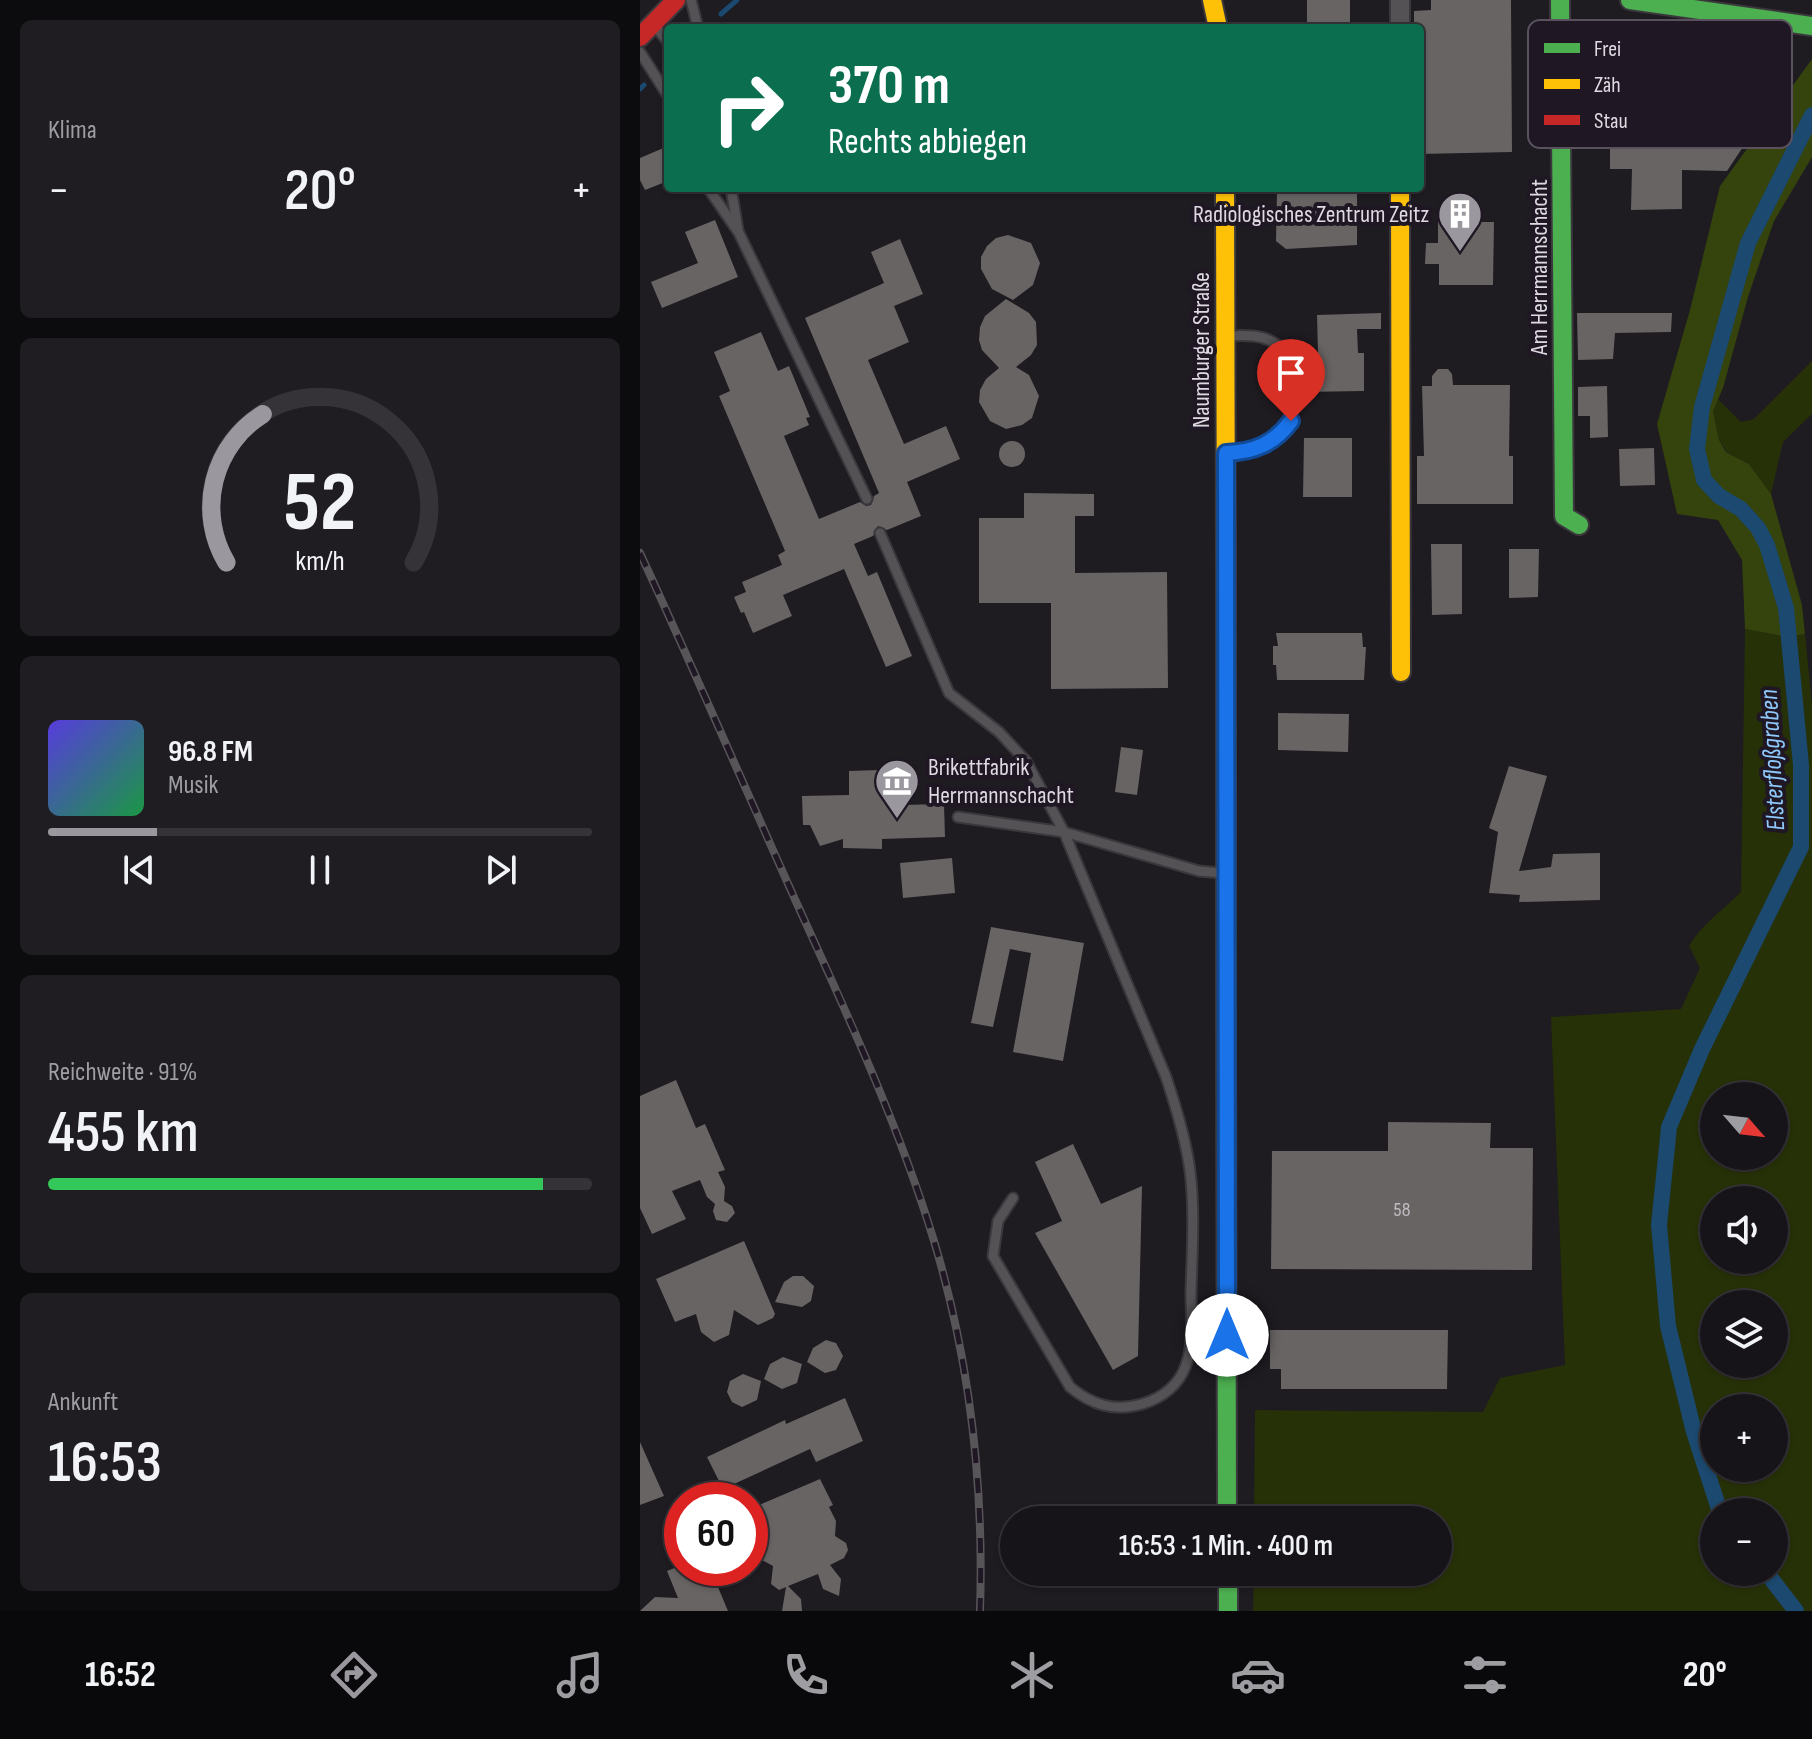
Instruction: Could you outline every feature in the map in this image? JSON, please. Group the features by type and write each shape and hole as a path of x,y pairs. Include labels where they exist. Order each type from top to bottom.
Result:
{"main road":[{"path":"646,30 676,0"},
{"path":"1212,0 1217,24"},
{"name":"Am Herrmannschacht","path":"1560,0 1560,20"},
{"path":"1630,0 1770,20"},
{"path":"1792,23 1812,26"},
{"name":"Am Herrmannschacht","path":"1561,148 1564,516 1579,525"},
{"name":"Naumburger Straße","path":"1225,192 1227,1506"},
{"path":"1400,192 1401,672"},
{"path":"1228,1586 1228,1611"}],"street":[{"path":"1400,0 1400,24"}],"lane":[{"path":"691,0 697,24"},
{"path":"646,30 664,40"},
{"path":"640,52 664,90"},
{"path":"710,192 739,233 867,499"},
{"path":"732,192 739,233"},
{"path":"1226,336 1248,335 1275,340 1291,355 1291,421 1278,439 1247,451 1226,453"},
{"path":"880,533 949,693 999,732 1026,761 1064,832 1166,1077 1177,1109 1190,1173 1190,1334 1186,1364 1175,1386 1153,1400 1129,1407 1109,1408 1085,1399 1070,1387 993,1256 998,1221 1013,1198"},
{"path":"958,817 1064,832 1199,871 1226,873"}],"green space":[{"path":"1812,59 1812,157 1774,221 1748,297 1723,388 1713,411 1719,440 1726,452 1749,464 1771,494 1802,605 1805,634 1788,637 1745,629 1742,560 1718,520 1677,514 1657,424 1690,310 1720,186 1748,148 1792,148 1792,87"},
{"path":"1812,361 1812,414 1783,442 1771,494 1749,464 1727,452 1719,440 1713,411 1718,399 1741,422 1754,419"},
{"path":"1745,629 1788,637 1805,634 1812,705 1812,1611 1253,1611 1254,1586 1452,1586 1452,1506 1254,1506 1255,1410 1483,1412 1500,1378 1565,1365 1551,1017 1681,1009 1700,968 1689,946 1706,924 1741,892"}],"building":[{"path":"1307,0 1350,0 1350,24 1307,24"},
{"path":"1431,0 1511,0 1512,152 1424,154 1424,24 1414,24 1414,11 1431,10"},
{"path":"664,148 664,183 645,190 640,180 640,158"},
{"path":"1610,148 1742,148 1727,171 1682,170 1682,209 1631,210 1632,169 1610,169"},
{"path":"1357,192 1357,245 1286,249 1276,241 1277,193"},
{"path":"715,220 738,277 662,308 651,282 698,263 685,232"},
{"name":"Radiologisches Zentrum Zeitz","path":"1438,222 1494,222 1493,285 1439,285 1439,264 1425,264 1426,243 1438,243"},
{"path":"1008,235 1031,243 1040,263 1033,285 1013,300 992,289 981,269 981,257 987,246 996,238"},
{"path":"900,239 923,294 894,306 909,342 868,360 904,444 946,426 960,459 907,482 921,516 887,530 878,526 873,536 854,544 868,576 877,572 912,656 886,667 844,569 783,595 792,616 753,633 744,612 741,613 734,597 746,592 742,582 782,565 778,555 785,551 719,396 730,391 714,352 761,332 778,371 789,366 810,417 806,418 809,425 784,436 819,519 860,502 871,505 874,496 879,493 805,318 884,283 871,252"},
{"path":"1006,299 1029,313 1036,322 1037,345 1031,355 1016,367 1029,375 1039,396 1032,418 1022,425 1006,429 990,421 979,402 980,390 986,379 999,368 982,350 979,340 985,316"},
{"path":"1381,313 1381,329 1357,329 1358,353 1364,353 1364,391 1303,392 1303,354 1318,354 1317,315"},
{"path":"1577,313 1672,313 1671,332 1615,333 1613,359 1578,360"},
{"path":"1438,369 1448,369 1453,385 1510,385 1509,456 1513,456 1513,504 1417,504 1417,456 1424,456 1422,386 1432,386 1432,376"},
{"path":"1607,386 1608,437 1590,438 1590,416 1578,416 1578,387"},
{"path":"1304,438 1352,438 1352,497 1303,497"},
{"path":"1012,441 1021,445 1025,454 1021,463 1012,467 1003,463 999,454 1003,445"},
{"path":"1654,448 1655,485 1620,486 1619,449"},
{"path":"1024,493 1094,494 1094,516 1075,516 1075,573 1167,572 1168,688 1051,689 1051,603 979,603 979,518 1024,518"},
{"path":"1431,544 1462,544 1462,614 1432,615"},
{"path":"1509,549 1539,549 1538,597 1509,598"},
{"path":"1276,633 1362,633 1363,647 1366,647 1364,680 1277,680 1276,665 1273,665 1273,646 1278,646"},
{"path":"1278,713 1349,714 1348,752 1278,750"},
{"path":"1121,747 1143,750 1137,795 1115,792"},
{"path":"1509,766 1547,776 1519,871 1551,867 1553,854 1600,853 1600,900 1519,902 1520,895 1489,893 1498,832 1489,828"},
{"path":"880,770 880,793 901,793 901,805 944,804 945,837 882,839 882,849 843,848 843,839 820,846 810,825 803,825 802,796 849,795 849,771"},
{"path":"952,858 955,893 903,898 900,863"},
{"path":"991,927 1084,943 1063,1061 1013,1052 1031,953 1010,949 993,1027 971,1023"},
{"path":"676,1080 696,1128 705,1124 725,1170 718,1172 725,1187 724,1201 732,1206 735,1213 727,1222 716,1220 713,1211 715,1204 707,1197 700,1180 672,1191 686,1219 652,1234 640,1208 640,1096"},
{"path":"1388,1122 1491,1123 1490,1148 1533,1148 1532,1270 1271,1269 1272,1151 1388,1151"},
{"path":"1073,1144 1101,1204 1142,1186 1138,1356 1113,1370 1035,1233 1062,1221 1035,1162"},
{"path":"744,1241 775,1314 773,1318 758,1325 734,1310 729,1335 714,1342 701,1332 696,1314 675,1322 656,1279"},
{"path":"793,1276 803,1276 814,1286 811,1301 802,1307 775,1302 784,1282"},
{"path":"1270,1330 1448,1330 1447,1389 1281,1389 1281,1369 1270,1369"},
{"path":"826,1340 836,1343 843,1356 836,1370 825,1373 807,1362 813,1348"},
{"path":"783,1357 802,1364 797,1383 782,1389 764,1379 770,1364"},
{"path":"743,1374 761,1381 757,1400 742,1407 732,1402 727,1392 730,1381"},
{"path":"845,1398 863,1441 816,1462 810,1449 738,1482 720,1482 707,1457 785,1420 786,1424"},
{"path":"640,1442 664,1496 640,1505"},
{"path":"820,1479 833,1505 829,1507 836,1521 835,1536 846,1543 848,1550 844,1558 830,1565 841,1579 839,1596 823,1589 818,1574 788,1586 801,1599 802,1611 782,1611 786,1587 779,1590 771,1584 773,1566 768,1563 768,1501"},
{"path":"673,1586 718,1586 728,1611 640,1611 655,1597 678,1598"}],"waterway":[{"path":"721,14 737,0"},
{"path":"640,89 644,85"},
{"name":"Elsterfloßgraben","path":"1715,1498 1694,1432 1668,1326 1659,1225 1669,1127 1702,1049 1801,847 1801,765 1786,608 1767,545 1758,528 1741,509 1719,496 1704,480 1697,449 1702,407 1748,243 1812,115"},
{"name":"Elsterfloßgraben","path":"1777,1586 1796,1611"}],"railway":[{"path":"640,553 872,1072 934,1241 957,1332 972,1424 980,1517 980,1611"}],"traffic: fast":[{"path":"1560,0 1560,20"},
{"path":"1630,0 1770,20"},
{"path":"1792,23 1812,26"},
{"path":"1561,148 1564,516 1579,525"},
{"path":"1226,1026 1227,1506"},
{"path":"1228,1586 1228,1611"}],"traffic: slow":[{"path":"1212,0 1217,24"},
{"path":"1225,192 1226,584"},
{"path":"1400,192 1401,672"}],"traffic: jam":[{"path":"640,37 676,0"},
{"path":"1226,584 1226,1026"}],"place":[{"name":"Radiologisches Zentrum Zeitz","path":"1460,253"},
{"name":"Brikettfabrik Herrmannschacht","path":"897,820"}],"route":[{"path":"1227,1335 1226,453 1247,451 1278,439 1291,421"}]}
